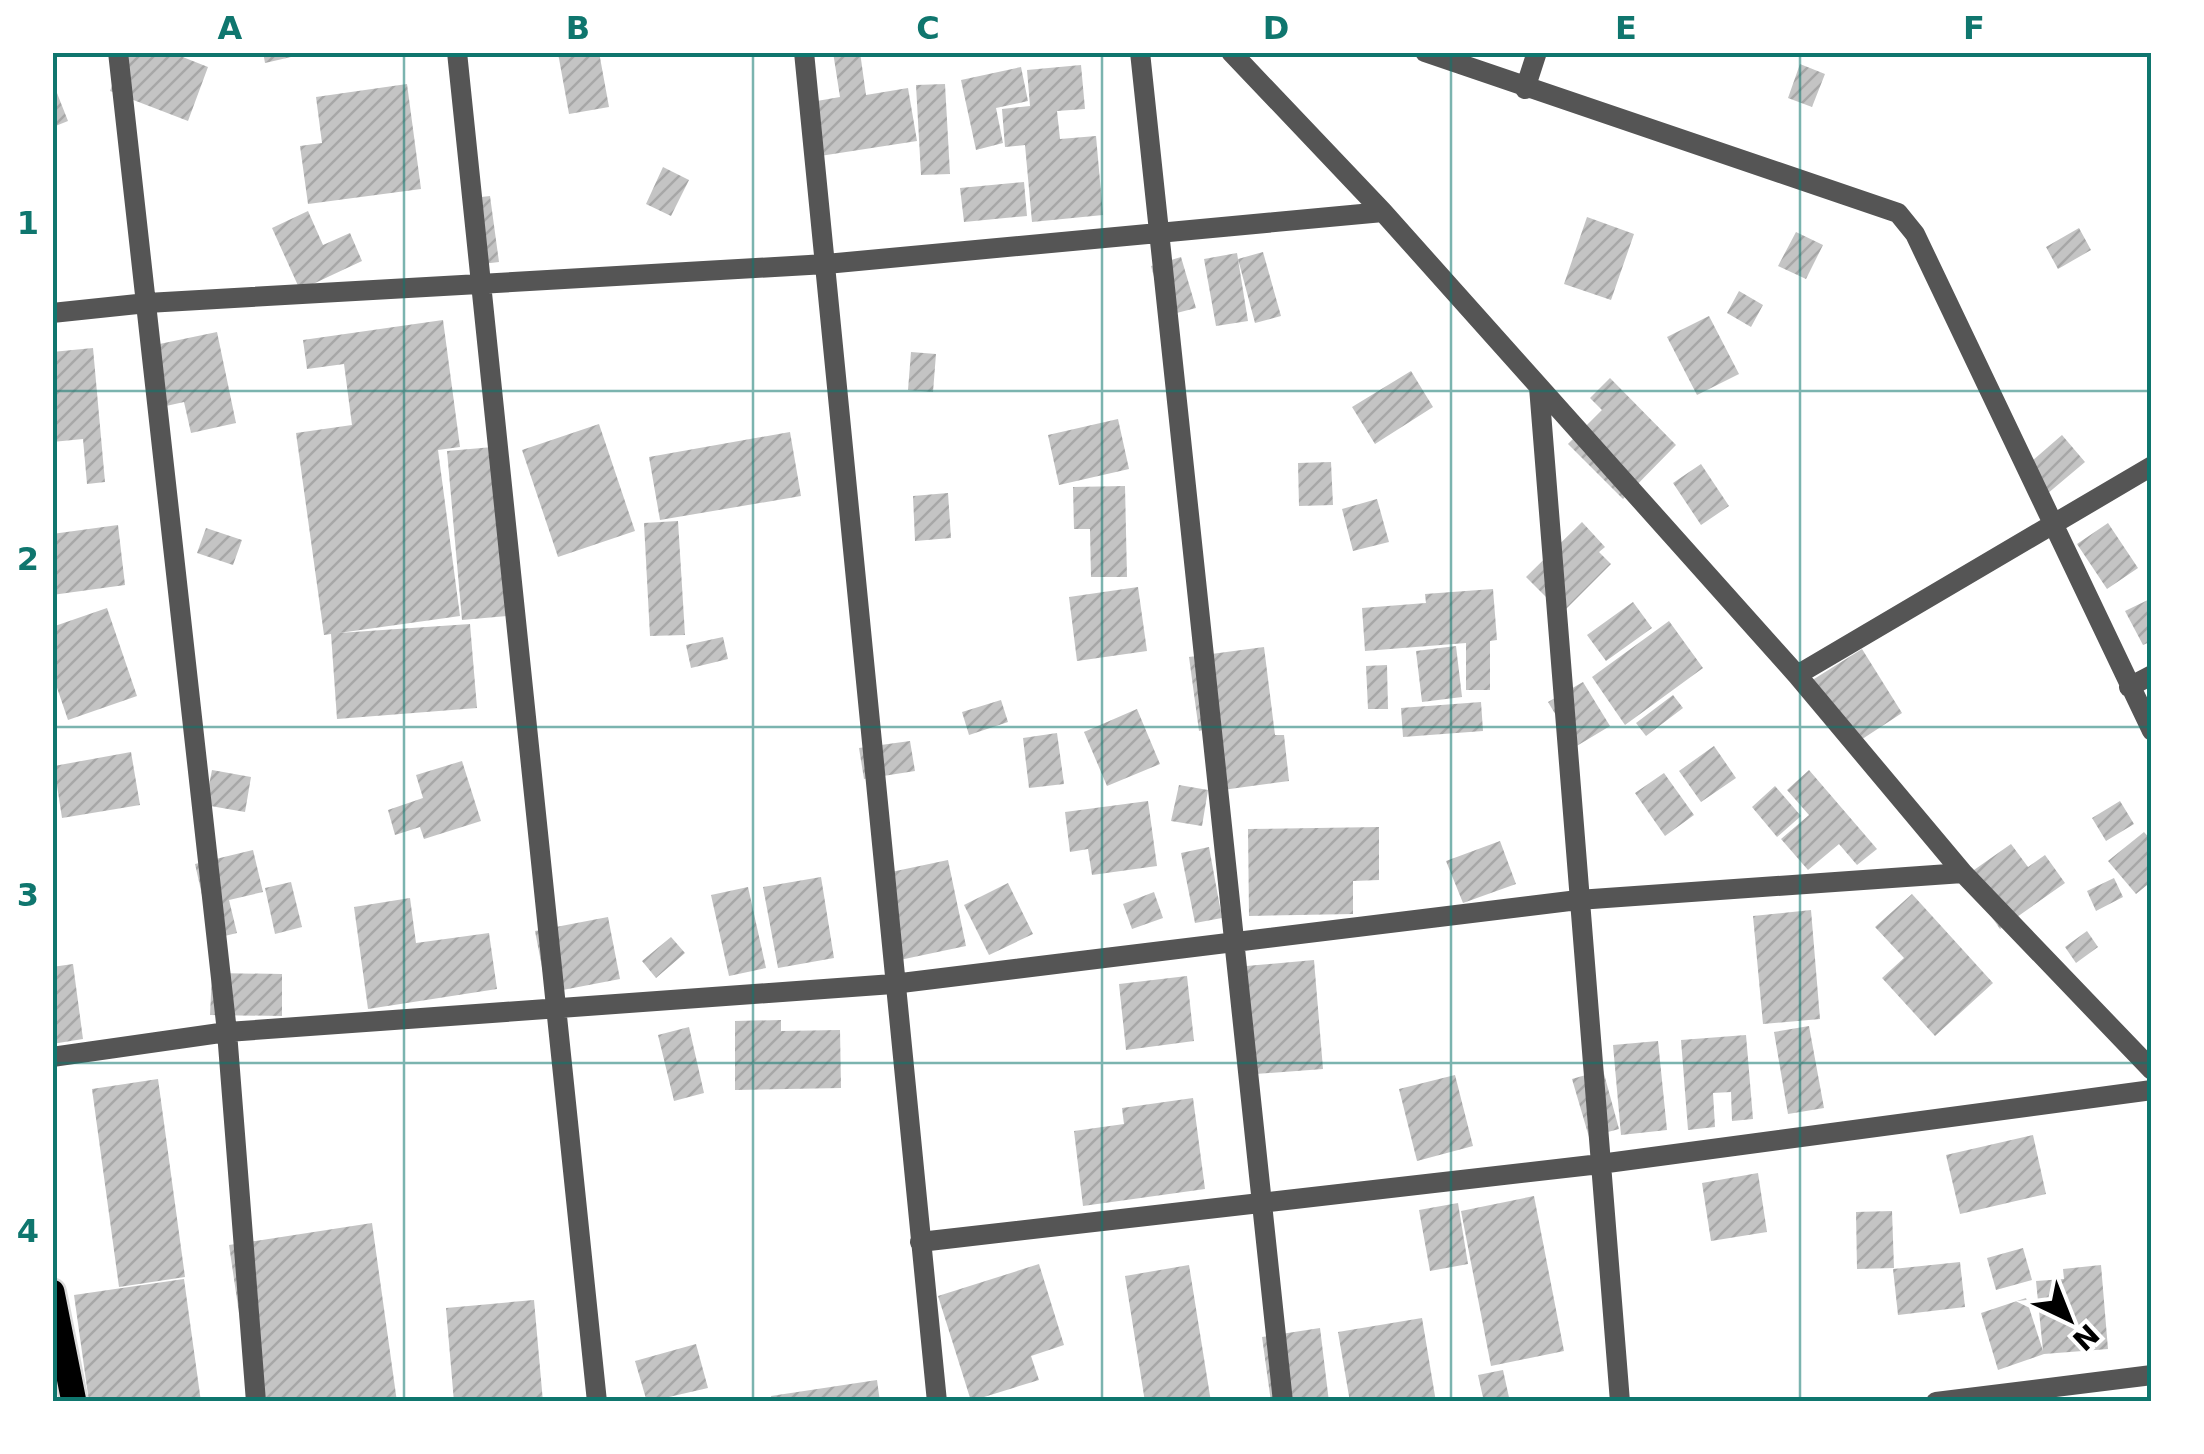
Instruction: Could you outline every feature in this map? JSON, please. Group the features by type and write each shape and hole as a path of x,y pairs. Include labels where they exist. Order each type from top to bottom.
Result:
{"main road":[{"path":"52,1292 74,1402"}],"street":[{"path":"118,52 227,1032 256,1402"},
{"path":"457,52 597,1402"},
{"path":"804,52 937,1402"},
{"path":"1140,52 1283,1402"},
{"path":"1231,52 1383,212 1796,674 1963,873 2152,1070"},
{"path":"1425,52 1898,213 1915,234 2049,523 2152,731"},
{"path":"1525,89 1537,52"},
{"path":"52,313 147,303 826,264 1383,212"},
{"path":"1539,387 1620,1402"},
{"path":"1796,674 2152,466"},
{"path":"2129,687 2152,674"},
{"path":"52,1057 227,1032 893,984 1578,900 1963,873"},
{"path":"920,1242 1600,1164 2152,1090"},
{"path":"1936,1402 2152,1375"}],"building":[{"path":"124,52 170,52 208,67 188,121 110,91"},
{"path":"263,52 304,52 304,54 265,63"},
{"path":"599,52 609,107 569,114 558,53"},
{"path":"833,52 860,52 866,95 908,88 917,141 820,156 811,102 840,97"},
{"path":"1800,64 1825,74 1812,107 1788,98"},
{"path":"1081,65 1085,109 1057,111 1060,139 1096,136 1103,215 1032,222 1025,145 1005,147 1002,109 1030,106 1027,70"},
{"path":"1021,67 1028,101 996,108 1003,143 976,150 961,80"},
{"path":"53,83 68,121 53,127"},
{"path":"407,84 421,189 308,204 300,146 322,143 316,97"},
{"path":"945,84 950,174 921,175 916,85"},
{"path":"663,167 689,180 671,216 646,204"},
{"path":"1024,182 1027,216 964,222 960,188"},
{"path":"490,196 499,262 474,265 464,199"},
{"path":"308,211 323,245 350,233 362,261 300,290 272,228"},
{"path":"1587,217 1634,234 1611,300 1564,284"},
{"path":"2079,228 2091,250 2058,269 2046,247"},
{"path":"1796,232 1823,245 1806,279 1778,266"},
{"path":"1263,252 1281,316 1255,323 1238,259"},
{"path":"1237,253 1248,321 1216,326 1204,259"},
{"path":"1181,257 1196,308 1165,316 1151,266"},
{"path":"1739,291 1763,305 1751,327 1727,313"},
{"path":"1709,316 1739,374 1697,395 1667,337"},
{"path":"443,320 460,447 438,450 460,616 339,633 470,624 477,708 337,719 331,634 324,635 296,433 352,425 344,364 307,369 303,340"},
{"path":"217,332 236,423 191,433 184,402 157,408 145,347"},
{"path":"93,348 105,482 87,484 83,439 52,442 52,352"},
{"path":"911,352 936,354 933,392 908,390"},
{"path":"1411,371 1433,407 1375,444 1352,407"},
{"path":"1610,378 1676,445 1623,499 1568,444 1602,410 1590,398"},
{"path":"1118,419 1129,469 1059,485 1048,435"},
{"path":"599,424 635,531 558,557 522,450"},
{"path":"790,432 801,496 660,520 649,457"},
{"path":"2062,435 2085,462 2047,494 2025,467"},
{"path":"493,447 507,616 462,620 447,451"},
{"path":"1331,462 1333,505 1299,506 1298,463"},
{"path":"1701,464 1729,506 1701,525 1673,483"},
{"path":"1125,486 1127,577 1091,577 1090,529 1074,529 1073,487"},
{"path":"948,493 951,538 915,541 913,496"},
{"path":"1377,499 1389,542 1353,551 1342,509"},
{"path":"678,521 685,635 650,636 644,523"},
{"path":"1582,522 1605,547 1599,552 1611,564 1562,613 1526,577"},
{"path":"2108,523 2138,568 2107,589 2077,544"},
{"path":"118,525 125,585 52,595 52,534"},
{"path":"206,528 242,540 233,565 197,553"},
{"path":"1138,587 1147,651 1077,661 1069,597"},
{"path":"1493,589 1497,640 1490,641 1490,690 1466,690 1466,643 1365,651 1362,608 1426,603 1425,594"},
{"path":"2152,598 2152,641 2143,645 2125,611"},
{"path":"1633,602 1652,628 1606,661 1587,635"},
{"path":"107,608 137,696 68,720 52,673 52,627"},
{"path":"1669,621 1703,668 1625,725 1592,677"},
{"path":"723,637 728,659 691,668 686,645"},
{"path":"1456,646 1462,697 1422,702 1416,651"},
{"path":"1264,647 1275,735 1284,735 1289,781 1215,791 1207,729 1199,731 1189,657"},
{"path":"1862,649 1902,713 1847,749 1806,684"},
{"path":"1387,665 1388,709 1368,709 1366,666"},
{"path":"1583,682 1610,726 1575,747 1548,702"},
{"path":"1673,695 1683,708 1646,736 1636,723"},
{"path":"1001,700 1008,722 969,735 962,712"},
{"path":"1481,702 1483,731 1403,737 1401,708"},
{"path":"1137,709 1160,764 1107,786 1084,732"},
{"path":"1057,733 1064,784 1029,788 1023,738"},
{"path":"910,741 915,771 864,779 859,748"},
{"path":"1714,746 1736,778 1701,802 1679,771"},
{"path":"131,752 140,805 62,818 54,766"},
{"path":"462,761 481,821 424,839 420,827 395,835 388,810 423,798 416,775"},
{"path":"212,770 251,777 245,812 205,805"},
{"path":"1809,770 1877,849 1857,865 1839,844 1808,870 1781,839 1809,815 1787,790"},
{"path":"1664,773 1694,815 1665,836 1635,793"},
{"path":"1179,785 1208,790 1202,826 1171,821"},
{"path":"1775,786 1801,816 1777,837 1752,807"},
{"path":"1148,801 1157,866 1092,875 1088,849 1070,852 1065,812"},
{"path":"2120,801 2134,824 2106,841 2092,818"},
{"path":"1379,827 1379,880 1353,881 1353,914 1249,916 1248,829"},
{"path":"2144,832 2152,841 2152,881 2136,894 2108,861"},
{"path":"1500,841 1516,884 1463,903 1446,861"},
{"path":"2011,844 2028,867 2045,855 2065,883 2000,929 1964,877"},
{"path":"1209,847 1222,918 1195,923 1181,853"},
{"path":"253,850 263,892 229,900 237,933 212,939 195,864"},
{"path":"948,860 966,946 895,961 877,875"},
{"path":"821,877 834,958 778,968 763,887"},
{"path":"2114,878 2123,897 2096,911 2087,891"},
{"path":"291,882 302,927 275,934 265,888"},
{"path":"1008,883 1033,934 989,955 964,905"},
{"path":"748,887 766,968 729,976 711,895"},
{"path":"1154,892 1163,918 1132,929 1123,904"},
{"path":"1912,894 1993,983 1935,1036 1882,978 1904,958 1875,927"},
{"path":"410,898 416,943 489,933 497,989 368,1009 354,907"},
{"path":"1811,910 1820,1019 1763,1024 1753,916"},
{"path":"608,917 620,979 547,993 535,931"},
{"path":"2087,931 2098,947 2076,963 2065,947"},
{"path":"671,937 685,953 656,978 642,961"},
{"path":"1314,960 1323,1069 1242,1075 1235,967"},
{"path":"73,964 83,1039 52,1044 52,967"},
{"path":"212,973 282,974 282,1016 210,1015"},
{"path":"1187,976 1194,1041 1126,1050 1119,984"},
{"path":"781,1020 781,1031 840,1030 841,1088 735,1090 735,1021"},
{"path":"1809,1026 1824,1108 1788,1114 1774,1032"},
{"path":"689,1027 704,1093 674,1101 658,1035"},
{"path":"1746,1035 1753,1119 1732,1121 1731,1092 1713,1093 1715,1127 1688,1130 1681,1040"},
{"path":"1658,1041 1667,1130 1621,1135 1613,1045"},
{"path":"1603,1070 1619,1129 1589,1137 1572,1079"},
{"path":"1455,1075 1473,1146 1417,1161 1399,1089"},
{"path":"158,1079 185,1277 119,1287 92,1089"},
{"path":"1193,1098 1205,1189 1083,1206 1074,1131 1124,1124 1122,1108"},
{"path":"2033,1135 2046,1194 1960,1214 1946,1155"},
{"path":"1758,1173 1767,1232 1711,1241 1702,1183"},
{"path":"1534,1196 1564,1351 1491,1366 1461,1211"},
{"path":"1458,1203 1468,1264 1430,1271 1419,1210"},
{"path":"1892,1211 1894,1268 1857,1269 1856,1212"},
{"path":"372,1223 397,1402 252,1402 229,1245"},
{"path":"2023,1248 2032,1280 1996,1290 1987,1258"},
{"path":"1960,1262 1965,1307 1898,1315 1893,1269"},
{"path":"1039,1264 1064,1345 1031,1356 1039,1380 971,1401 938,1296"},
{"path":"1189,1265 1211,1402 1145,1402 1125,1276"},
{"path":"2101,1265 2108,1349 2044,1354 1998,1370 1981,1313 2026,1298 2043,1351 2036,1281 2064,1279 2063,1269"},
{"path":"184,1279 201,1402 89,1402 74,1295"},
{"path":"534,1300 543,1402 454,1402 446,1308"},
{"path":"1422,1318 1436,1402 1350,1402 1338,1332"},
{"path":"1320,1328 1329,1402 1271,1402 1262,1337"},
{"path":"696,1344 708,1388 647,1402 635,1361"},
{"path":"1503,1370 1510,1402 1484,1402 1478,1375"},
{"path":"877,1380 880,1402 772,1402 771,1396"}]}
